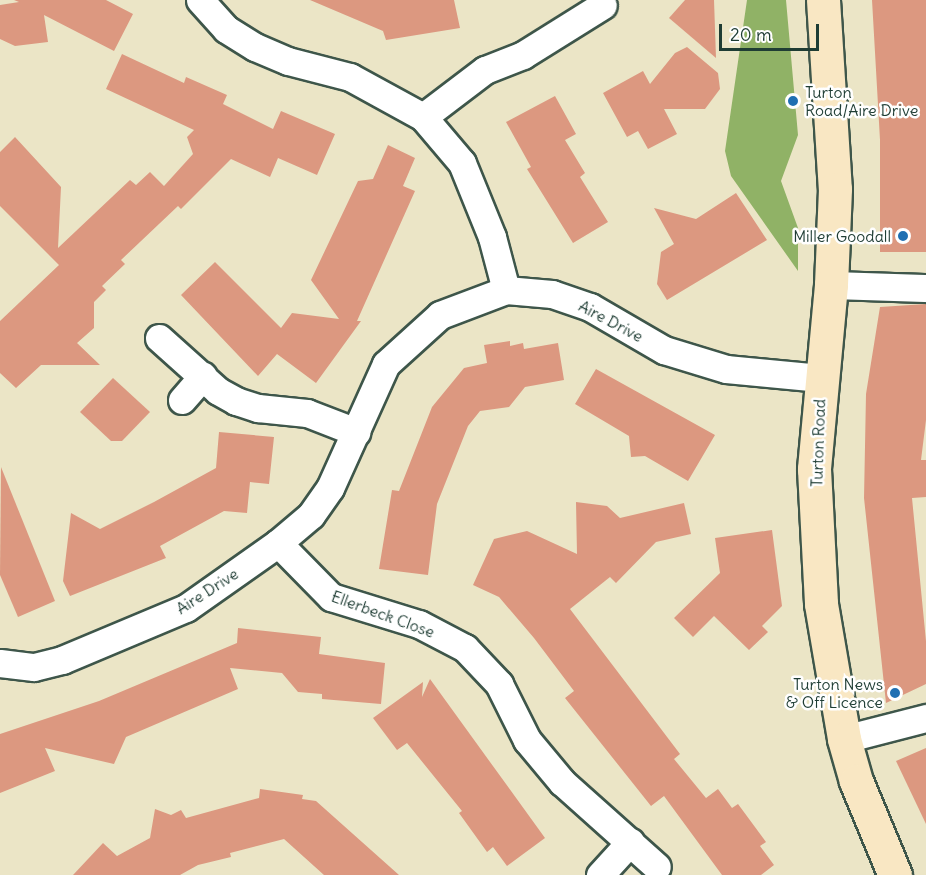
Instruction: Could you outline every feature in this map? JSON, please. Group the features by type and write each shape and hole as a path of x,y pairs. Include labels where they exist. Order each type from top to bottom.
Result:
{"main road":[{"name":"Turton Road","path":"823,0 835,189 831,285 814,469 821,604 844,739 867,811 895,875"}],"street":[{"path":"200,0 226,29 255,47 288,61 350,77 423,117 462,163 492,237 506,290"},
{"path":"423,117 485,70 523,55 610,8"},
{"path":"831,285 926,288"},
{"name":"Aire Drive","path":"0,663 34,668 62,660 186,608 278,543 311,515 324,497 386,364 440,315 506,290 552,294 590,307 664,350 726,369 821,378"},
{"path":"159,338 202,376 236,401 258,408 307,413 356,432"},
{"path":"182,400 202,376"},
{"name":"Ellerbeck Close","path":"278,543 331,597 419,624 465,648 499,684 537,753 562,782 657,867"},
{"path":"844,739 926,718"},
{"path":"600,875 630,842"}],"green space":[{"path":"747,0 786,0 798,135 781,181 798,228 798,271 731,176 725,151"}],"building":[{"path":"14,0 106,0 133,14 114,51 44,15 48,42 15,46 0,39 0,5 19,2"},
{"path":"310,0 454,0 460,28 386,40 383,31"},
{"path":"685,0 714,0 716,58 669,18"},
{"path":"872,0 926,0 926,252 880,252 880,140"},
{"path":"687,47 718,73 720,89 705,109 664,109 677,134 648,149 638,131 627,137 603,93 643,71 650,84 675,53"},
{"path":"122,54 184,83 186,77 227,95 223,104 273,129 281,111 335,134 317,175 278,158 270,177 231,159 181,209 178,206 121,260 125,264 102,286 106,290 94,302 94,328 77,343 100,365 41,365 16,388 0,373 0,321 59,265 0,206 0,152 15,137 61,187 58,248 130,180 136,185 150,172 164,186 193,154 187,137 194,130 106,89"},
{"path":"555,96 576,134 565,140 585,173 580,177 608,222 573,243 527,169 531,167 506,122"},
{"path":"388,145 415,158 403,186 415,191 357,321 361,321 316,383 277,354 258,376 181,295 215,262 281,328 292,313 339,319 311,280 358,181 373,179"},
{"path":"736,193 767,240 667,300 657,284 661,252 674,244 654,208 696,219"},
{"path":"926,304 926,420 921,460 926,460 926,497 912,498 926,641 926,684 886,703 864,498 866,394 880,307"},
{"path":"510,341 510,346 523,343 524,349 558,343 564,380 525,387 509,407 480,411 468,426 437,504 428,575 379,569 392,490 399,491 432,407 464,368 487,363 484,345"},
{"path":"596,369 715,435 688,481 645,456 631,457 629,436 575,404"},
{"path":"113,378 150,412 122,441 111,441 80,412"},
{"path":"219,432 274,437 269,484 250,482 247,513 224,511 160,546 166,558 70,596 63,581 71,513 100,529 154,502 216,468"},
{"path":"1,467 55,601 18,617 0,575"},
{"path":"576,502 607,506 620,518 684,503 691,534 656,542 616,583 610,577 570,609 680,754 674,759 706,798 718,789 732,808 738,804 766,842 760,846 774,865 761,875 722,875 664,796 651,806 565,698 574,691 534,638 499,597 473,585 494,539 527,531 577,554"},
{"path":"772,530 782,606 762,626 768,632 749,650 714,616 693,637 674,618 720,573 715,538"},
{"path":"238,628 321,637 319,654 385,663 381,704 322,699 322,694 298,692 282,673 230,668 238,689 126,737 114,764 45,748 55,771 0,793 0,734 99,701 237,643"},
{"path":"430,679 545,838 507,866 493,847 487,852 459,813 462,811 407,743 397,750 373,718 423,682 422,697"},
{"path":"926,748 926,824 896,761"},
{"path":"260,789 303,795 302,799 316,801 399,875 324,875 284,839 230,853 231,857 198,865 180,875 73,875 103,843 117,856 150,838 155,809 171,815 181,810 186,818 259,798"}],"place":[{"name":"Turton Road/Aire Drive","path":"793,101"},
{"name":"Miller Goodall","path":"903,236"},
{"name":"Turton News & Off Licence","path":"895,693"}]}
